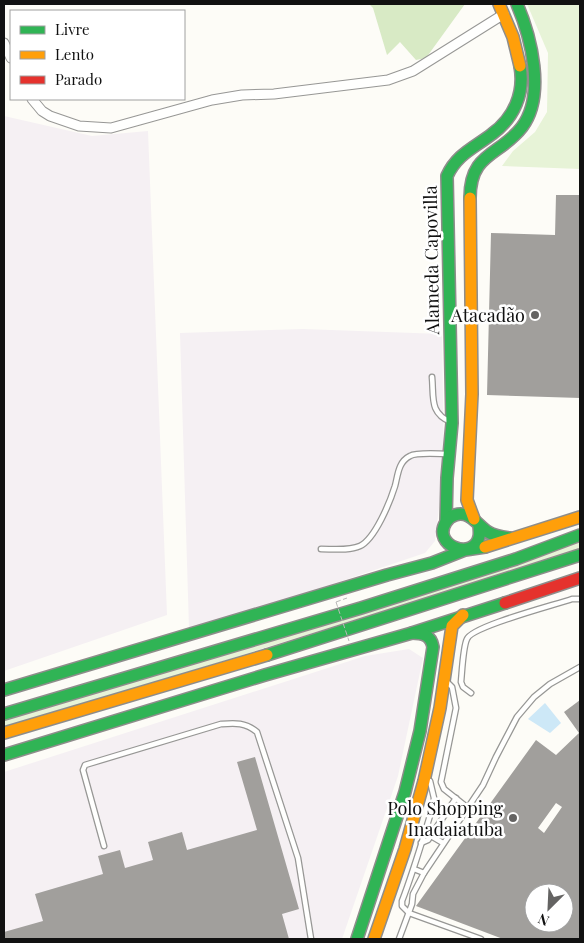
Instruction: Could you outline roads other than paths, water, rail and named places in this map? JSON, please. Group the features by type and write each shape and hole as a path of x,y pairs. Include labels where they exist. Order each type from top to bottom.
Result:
{"main road":[{"path":"4,690 432,563 465,550 474,545 478,540 480,536 467,500 472,394 470,185 478,165 523,126 532,108 534,60 519,9 501,9"},
{"name":"Alameda Capovilla","path":"446,521 452,423 447,176 457,157 495,132 510,116 516,106 521,87 520,63 514,37 501,9"},
{"path":"520,63 534,60"},
{"path":"447,209 470,208"},
{"path":"450,346 471,346"},
{"path":"432,563 441,547 446,521 460,514 470,516 492,534 515,538"},
{"path":"443,536 449,546 465,550 486,547 580,517"},
{"path":"4,714 362,608 516,559 580,535"},
{"path":"4,733 287,648 580,555"},
{"path":"4,755 412,632 580,578"},
{"path":"374,939 408,839 430,760 445,679 452,626 462,615"},
{"path":"360,938 405,792 420,731 434,647 433,641 429,636 424,633 412,632"},
{"path":"420,731 436,731"},
{"path":"392,834 408,839"}],"street":[{"path":"33,100 42,111 50,116 72,124 111,128 220,99 388,80 413,71 501,9"},
{"path":"4,43 10,56"}],"lane":[{"path":"432,377 435,409 440,417 452,423"},
{"path":"321,549 358,547 368,540 385,512 400,467 405,459 412,454 450,454"},
{"path":"471,693 463,687 461,682 467,639 472,632 572,599 580,599"},
{"path":"399,939 409,913 413,894 424,873 483,786 496,757 518,717 534,697 550,684 580,667"},
{"path":"445,679 452,687 456,708 440,782 444,788 468,808"},
{"path":"104,846 83,770 85,765 221,724 240,723 250,726 257,732 298,858 311,939"},
{"path":"430,760 430,784 434,798 433,806 415,858 414,870 402,901 402,906 409,913 481,939"},
{"path":"421,844 428,840 456,798"},
{"path":"431,836 443,843"},
{"path":"414,870 424,873"}],"water":[{"path":"545,703 561,723 550,733 528,719"}],"place":[{"name":"Atacadão","path":"535,315"},
{"name":"Polo Shopping Inadaiatuba","path":"513,818"}]}
